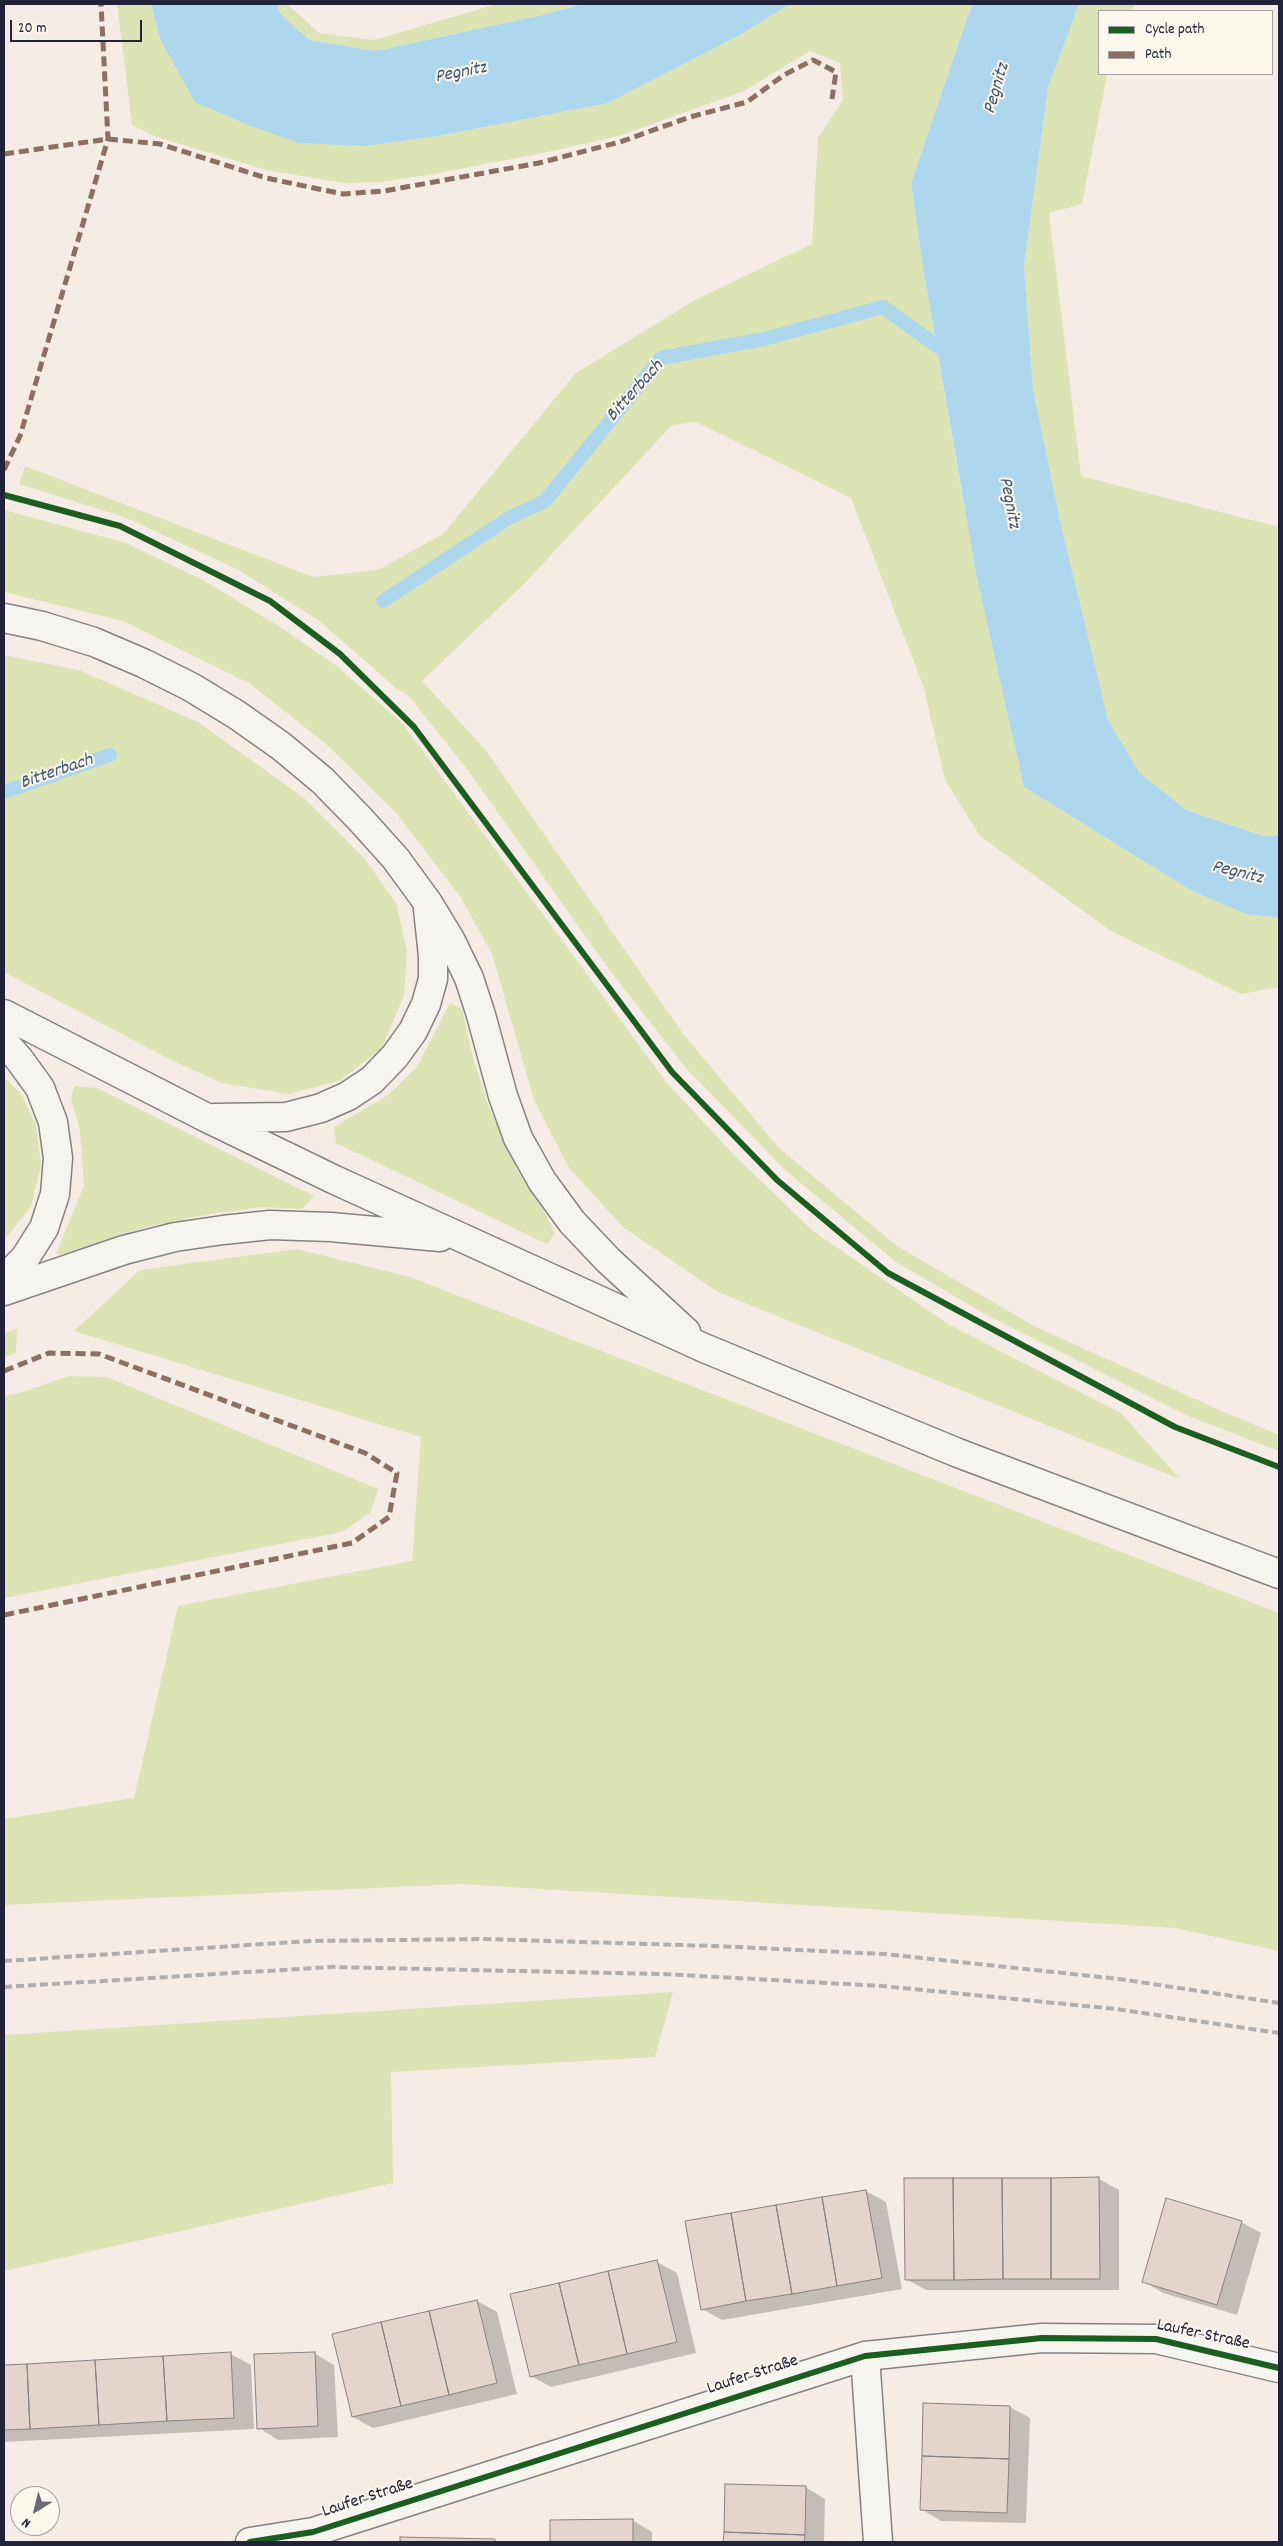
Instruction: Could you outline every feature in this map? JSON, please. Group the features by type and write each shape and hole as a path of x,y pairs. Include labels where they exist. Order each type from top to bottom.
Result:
{"main road":[{"path":"4,618 42,626 118,653 191,687 237,715 281,746 323,780 396,859 428,903 451,941 469,978 481,1014 503,1096 518,1138 542,1181 572,1222 608,1260 704,1348"},
{"path":"207,1118 286,1117 321,1108 348,1096 372,1080 395,1056 414,1031 426,1004 433,980 434,956 428,903"},
{"path":"4,1014 207,1118 459,1239 704,1348 958,1453 1279,1574"},
{"path":"4,1042 20,1059 40,1088 53,1122 58,1158 54,1194 44,1228 25,1258 4,1279"},
{"path":"4,1291 124,1250 175,1237 222,1230 270,1225 331,1226 459,1239"},
{"name":"Laufer Straße","path":"250,2542 313,2532 866,2356 1042,2338 1156,2339 1279,2368"},
{"path":"866,2356 878,2542"}],"green space":[{"path":"117,4 151,4 160,39 366,146 438,136 608,103 740,35 790,4 972,4 911,183 923,268 962,496 1024,787 1192,891 1246,914 1279,918 1279,987 1241,994 1111,931 980,836 945,780 924,688 851,498 696,422 672,425 524,584 422,681 484,748 684,1035 779,1148 897,1246 1034,1326 1279,1435 1279,1451 1188,1416 985,1314 896,1262 785,1170 685,1067 608,968 467,769 408,695 396,688 318,620 237,569 124,517 19,484 25,466 313,577 378,570 443,534 576,373 695,300 812,244 818,138 843,100 840,63 810,51 744,91 619,136 433,174 382,182 344,183 266,170 157,137 132,125"},
{"path":"277,4 287,4 319,33 374,40 497,4 583,4 542,15 376,51 309,40 280,13"},
{"path":"1079,4 1135,4 1132,10 1098,10 1098,75 1107,75 1082,204 1049,213 1081,476 1279,527 1279,835 1263,836 1186,810 1140,773 1108,720 1060,520 1033,389 1024,266 1048,88"},
{"path":"4,510 126,543 203,580 277,625 337,666 403,724 667,1083 735,1156 813,1231 948,1324 1121,1413 1180,1479 718,1292 624,1228 569,1168 534,1100 492,954 460,896 396,813 325,743 249,683 123,621 4,592"},
{"path":"4,655 79,670 198,722 304,798 365,859 396,903 407,951 404,995 382,1048 341,1080 289,1094 222,1083 171,1060 4,972"},
{"path":"450,1003 462,1009 472,1054 488,1105 517,1170 547,1216 555,1234 547,1244 336,1143 334,1127 388,1095 417,1067"},
{"path":"4,1077 22,1095 36,1125 41,1165 31,1207 4,1240"},
{"path":"74,1086 97,1088 314,1196 302,1209 262,1207 204,1215 142,1228 71,1255 56,1254 84,1186 80,1131 71,1099"},
{"path":"297,1249 410,1277 1279,1613 1279,1951 1175,1928 461,1884 4,1905 4,1819 134,1798 178,1606 412,1561 421,1437 74,1331 140,1270"},
{"path":"17,1329 16,1353 4,1357 4,1333"},
{"path":"69,1376 107,1377 378,1489 371,1512 342,1532 4,1598 4,1396 20,1393"},
{"path":"673,1992 655,2057 391,2072 393,2183 4,2271 4,2035"}],"water":[{"name":"Pegnitz","path":"151,4 277,4 280,13 309,40 376,51 542,15 583,4 790,4 740,35 608,103 438,136 366,146 299,143 248,125 195,102 160,39"},
{"name":"Pegnitz","path":"972,4 1079,4 1048,88 1024,266 1033,389 1060,520 1108,720 1140,773 1186,810 1263,836 1279,835 1279,918 1246,914 1192,891 1024,787 976,573 923,268 911,183"}],"building":[{"path":"1099,2177 1100,2279 1051,2279 1051,2178"},
{"path":"904,2178 953,2178 954,2280 905,2280"},
{"path":"953,2178 1002,2178 1003,2279 954,2280"},
{"path":"1002,2178 1051,2178 1051,2279 1003,2279"},
{"path":"866,2190 882,2278 837,2286 822,2197"},
{"path":"822,2197 837,2286 792,2294 776,2205"},
{"path":"1166,2198 1242,2221 1217,2305 1142,2282"},
{"path":"776,2205 792,2294 746,2301 731,2213"},
{"path":"731,2213 746,2301 701,2310 685,2221"},
{"path":"657,2260 677,2342 627,2354 608,2271"},
{"path":"608,2271 627,2354 579,2365 559,2283"},
{"path":"559,2283 579,2365 530,2377 510,2294"},
{"path":"477,2300 497,2383 449,2395 429,2311"},
{"path":"429,2311 449,2395 401,2406 381,2322"},
{"path":"381,2322 401,2406 352,2417 332,2334"},
{"path":"231,2352 234,2418 167,2421 163,2356"},
{"path":"315,2352 318,2426 257,2429 254,2354"},
{"path":"163,2356 167,2421 99,2425 95,2360"},
{"path":"95,2360 99,2425 30,2429 27,2364"},
{"path":"27,2364 30,2429 4,2430 4,2365"},
{"path":"923,2403 1010,2406 1009,2459 922,2456"},
{"path":"922,2456 1009,2459 1007,2513 920,2510"},
{"path":"725,2484 806,2486 805,2535 724,2532"},
{"path":"633,2519 633,2542 550,2542 550,2520"},
{"path":"724,2532 805,2535 804,2542 723,2542"},
{"path":"400,2537 495,2539 495,2542 400,2542"}],"waterway":[{"name":"Bitterbach","path":"383,601 509,518 545,501 661,358 764,339 883,307 951,356"},
{"name":"Bitterbach","path":"4,792 110,755"}],"railway":[{"path":"4,1961 310,1941 484,1939 715,1946 884,1954 1119,1979 1279,2003"},
{"path":"4,1987 331,1967 663,1974 882,1986 1116,2009 1279,2033"}],"marked path":[{"path":"4,470 20,436 108,139 101,4"},
{"path":"4,154 108,139 160,144 266,178 343,194 384,191 539,163 620,142 690,117 747,102 784,75 813,60 836,72 832,99"},
{"path":"4,1371 49,1353 99,1354 365,1453 397,1473 389,1517 352,1543 4,1615"}],"cycle path":[{"path":"4,495 120,526 270,601 340,654 414,727 672,1072 777,1180 888,1273 1175,1427 1279,1467"},
{"path":"250,2542 313,2532 865,2356 1042,2338 1156,2339 1279,2368"}]}
